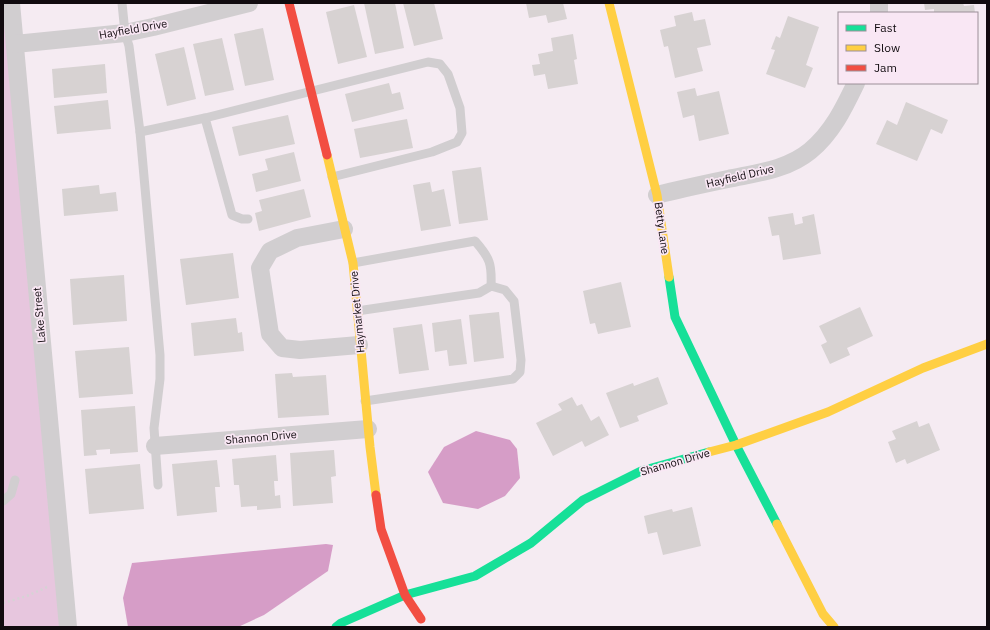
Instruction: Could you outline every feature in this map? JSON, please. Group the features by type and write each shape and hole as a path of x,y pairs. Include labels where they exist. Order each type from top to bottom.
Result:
{"street":[{"name":"Lake Street","path":"11,3 68,627"},
{"name":"Haymarket Drive","path":"289,3 312,91 353,263 359,345 381,529 405,595 421,619"},
{"name":"Betty Lane","path":"609,3 657,194 675,317 736,445 823,614 834,627"},
{"name":"Hayfield Drive","path":"15,44 125,33 241,4"},
{"name":"Hayfield Drive","path":"657,194 771,171 792,162 810,151 831,129 856,84"},
{"path":"344,229 297,238 270,251 260,268 270,334 282,348 300,350 359,345"},
{"name":"Shannon Drive","path":"336,627 341,623 405,595 475,576 531,543 583,500 641,471 736,445 828,412 923,368 987,344"},
{"name":"Shannon Drive","path":"155,446 368,429"}],"lane":[{"path":"122,3 140,132 160,355 160,379 154,428 158,485"},
{"path":"140,132 205,118 428,62 440,64 448,74 460,108 462,133 457,142 432,152 332,177"},
{"path":"205,118 232,215 242,219 248,219"},
{"path":"353,263 475,241 487,255 492,271 491,286"},
{"path":"357,311 479,293 491,286 505,290 514,301 521,360 520,372 513,379 365,400"},
{"path":"3,501 11,494 15,480"}],"path":[{"path":"3,603 27,596 64,579"}],"shaded area":[{"path":"3,3 66,627 3,627"},
{"path":"476,431 510,440 517,449 520,478 505,496 478,509 443,503 428,472 444,447"},
{"path":"326,544 333,545 328,571 264,615 238,627 128,627 123,598 132,563"}],"building":[{"path":"364,3 395,3 404,48 375,54"},
{"path":"403,3 434,3 443,39 414,46"},
{"path":"526,3 563,3 567,19 548,23 546,15 529,18"},
{"path":"924,3 963,3 964,6 974,5 975,12 934,12 934,9 925,10"},
{"path":"354,5 367,57 338,64 326,12"},
{"path":"692,12 694,21 705,19 711,45 697,48 703,71 675,78 668,46 664,47 660,30 676,26 674,16"},
{"path":"788,16 819,27 806,65 813,68 805,88 766,74 775,50 771,49 776,36 780,38"},
{"path":"263,28 274,80 245,86 234,34"},
{"path":"573,34 577,59 574,60 578,84 548,89 545,74 534,76 532,65 540,64 538,54 553,51 551,38"},
{"path":"222,38 234,90 205,96 193,44"},
{"path":"184,47 196,99 167,106 155,54"},
{"path":"105,64 107,93 54,98 52,69"},
{"path":"389,83 392,94 400,92 404,109 352,122 345,94"},
{"path":"695,88 697,96 719,91 729,134 699,141 694,115 683,118 677,92"},
{"path":"108,100 111,129 57,134 54,106"},
{"path":"906,102 948,120 942,134 931,129 917,161 876,144 887,120 897,125"},
{"path":"288,115 295,144 239,156 232,127"},
{"path":"407,119 413,148 360,158 354,129"},
{"path":"294,152 301,181 256,192 252,174 268,170 265,159"},
{"path":"481,167 488,220 459,224 452,171"},
{"path":"430,182 432,192 444,189 451,226 421,231 413,185"},
{"path":"99,185 100,194 116,192 118,211 64,216 62,189"},
{"path":"304,189 311,217 259,231 255,213 262,211 259,200"},
{"path":"793,213 795,225 803,223 802,217 814,214 821,254 783,260 779,235 772,236 768,217"},
{"path":"233,253 239,298 186,305 180,259"},
{"path":"124,275 127,321 73,325 70,279"},
{"path":"621,282 631,327 598,334 595,323 590,324 583,291"},
{"path":"860,307 873,336 847,348 850,355 830,364 821,345 827,342 819,326"},
{"path":"499,312 504,358 474,362 469,315"},
{"path":"236,318 238,333 242,332 244,351 194,356 191,323"},
{"path":"461,319 467,364 449,366 447,350 435,352 432,323"},
{"path":"422,324 429,370 399,374 393,328"},
{"path":"129,347 133,394 79,398 75,351"},
{"path":"292,373 293,377 326,375 329,415 278,418 275,374"},
{"path":"658,377 668,404 637,416 639,421 620,428 606,393 633,383 634,386"},
{"path":"572,397 577,406 582,404 591,421 599,416 609,435 585,447 582,441 553,456 536,423 562,410 558,404"},
{"path":"135,406 138,452 110,454 110,449 96,450 97,455 84,456 81,410"},
{"path":"917,421 919,427 929,423 940,450 907,464 905,459 896,463 888,442 896,439 892,431"},
{"path":"334,450 336,476 331,477 333,503 293,506 290,453"},
{"path":"276,455 278,481 274,481 275,496 280,495 281,508 257,510 257,506 241,507 239,485 234,485 232,459"},
{"path":"217,460 220,487 215,487 217,512 177,516 172,464"},
{"path":"140,464 144,509 89,514 85,469"},
{"path":"692,507 701,546 663,555 657,532 648,534 644,516 672,509 673,512"}],"traffic: fast":[{"path":"669,277 675,317 736,445 777,524"},
{"path":"336,627 341,623 405,595 475,576 531,543 583,500 641,471 709,452"}],"traffic: slow":[{"path":"609,3 657,195 669,277"},
{"path":"327,155 353,263 370,447 376,495"},
{"path":"709,452 736,445 828,412 923,368 987,344"},
{"path":"777,524 823,614 834,627"}],"traffic: jam":[{"path":"289,3 327,155"},
{"path":"376,495 381,529 405,595 421,619"}]}
